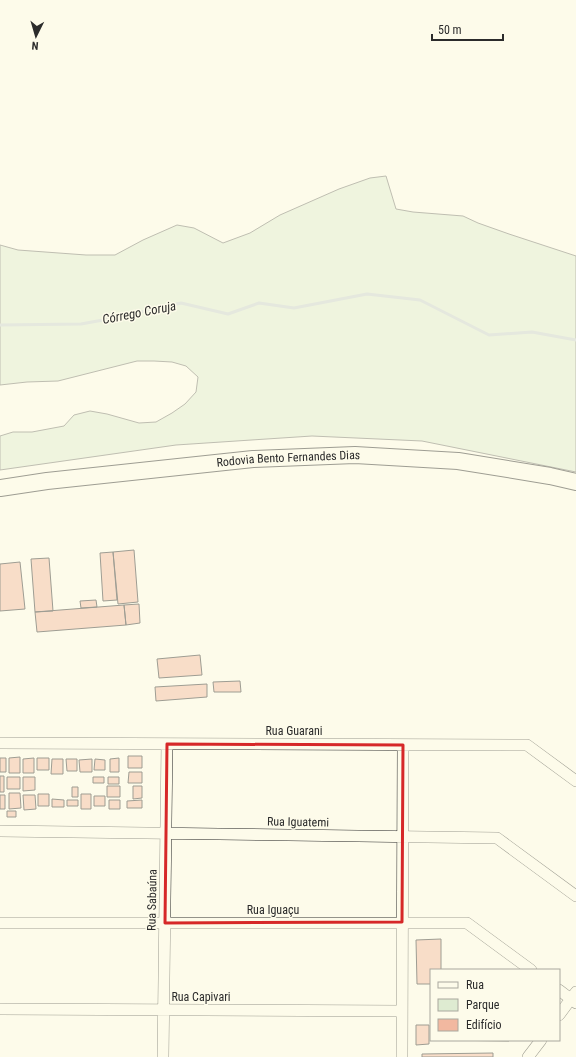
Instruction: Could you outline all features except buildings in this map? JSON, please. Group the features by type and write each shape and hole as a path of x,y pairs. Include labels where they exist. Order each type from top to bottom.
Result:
{"highway":[{"name":"Rodovia Bento Fernandes Dias","path":"0,488 47,481 253,459 355,454 458,461 550,476 576,482"}],"street":[{"name":"Rua Guarani","path":"0,743 527,745 576,781"},
{"name":"Rua Sabaúna","path":"164,1057 167,744"},
{"path":"402,1057 403,744"},
{"name":"Rua Iguatemi","path":"0,831 497,838 576,896"},
{"name":"Rua Iguaçu","path":"0,923 467,923 530,969"},
{"path":"560,991 574,998 560,1014"},
{"name":"Rua Capivari","path":"0,1009 402,1011"},
{"path":"528,1057 539,1041"}],"highlighted area":[{"path":"167,744 403,745 402,922 165,923"}],"green space":[{"path":"386,176 396,209 413,212 463,216 509,234 576,256 576,472 422,441 312,436 176,445 0,470 0,436 13,432 32,432 64,426 74,415 90,411 139,423 156,422 185,404 196,392 198,377 186,366 172,362 137,361 58,381 0,385 0,245 18,250 86,255 115,255 143,240 177,225 194,228 223,243 250,233 280,215 339,189 370,178"}],"waterway":[{"name":"Córrego Coruja","path":"0,325 81,324 181,303 228,314 259,303 294,308 367,294 420,300 489,335 532,332 576,340"}]}
